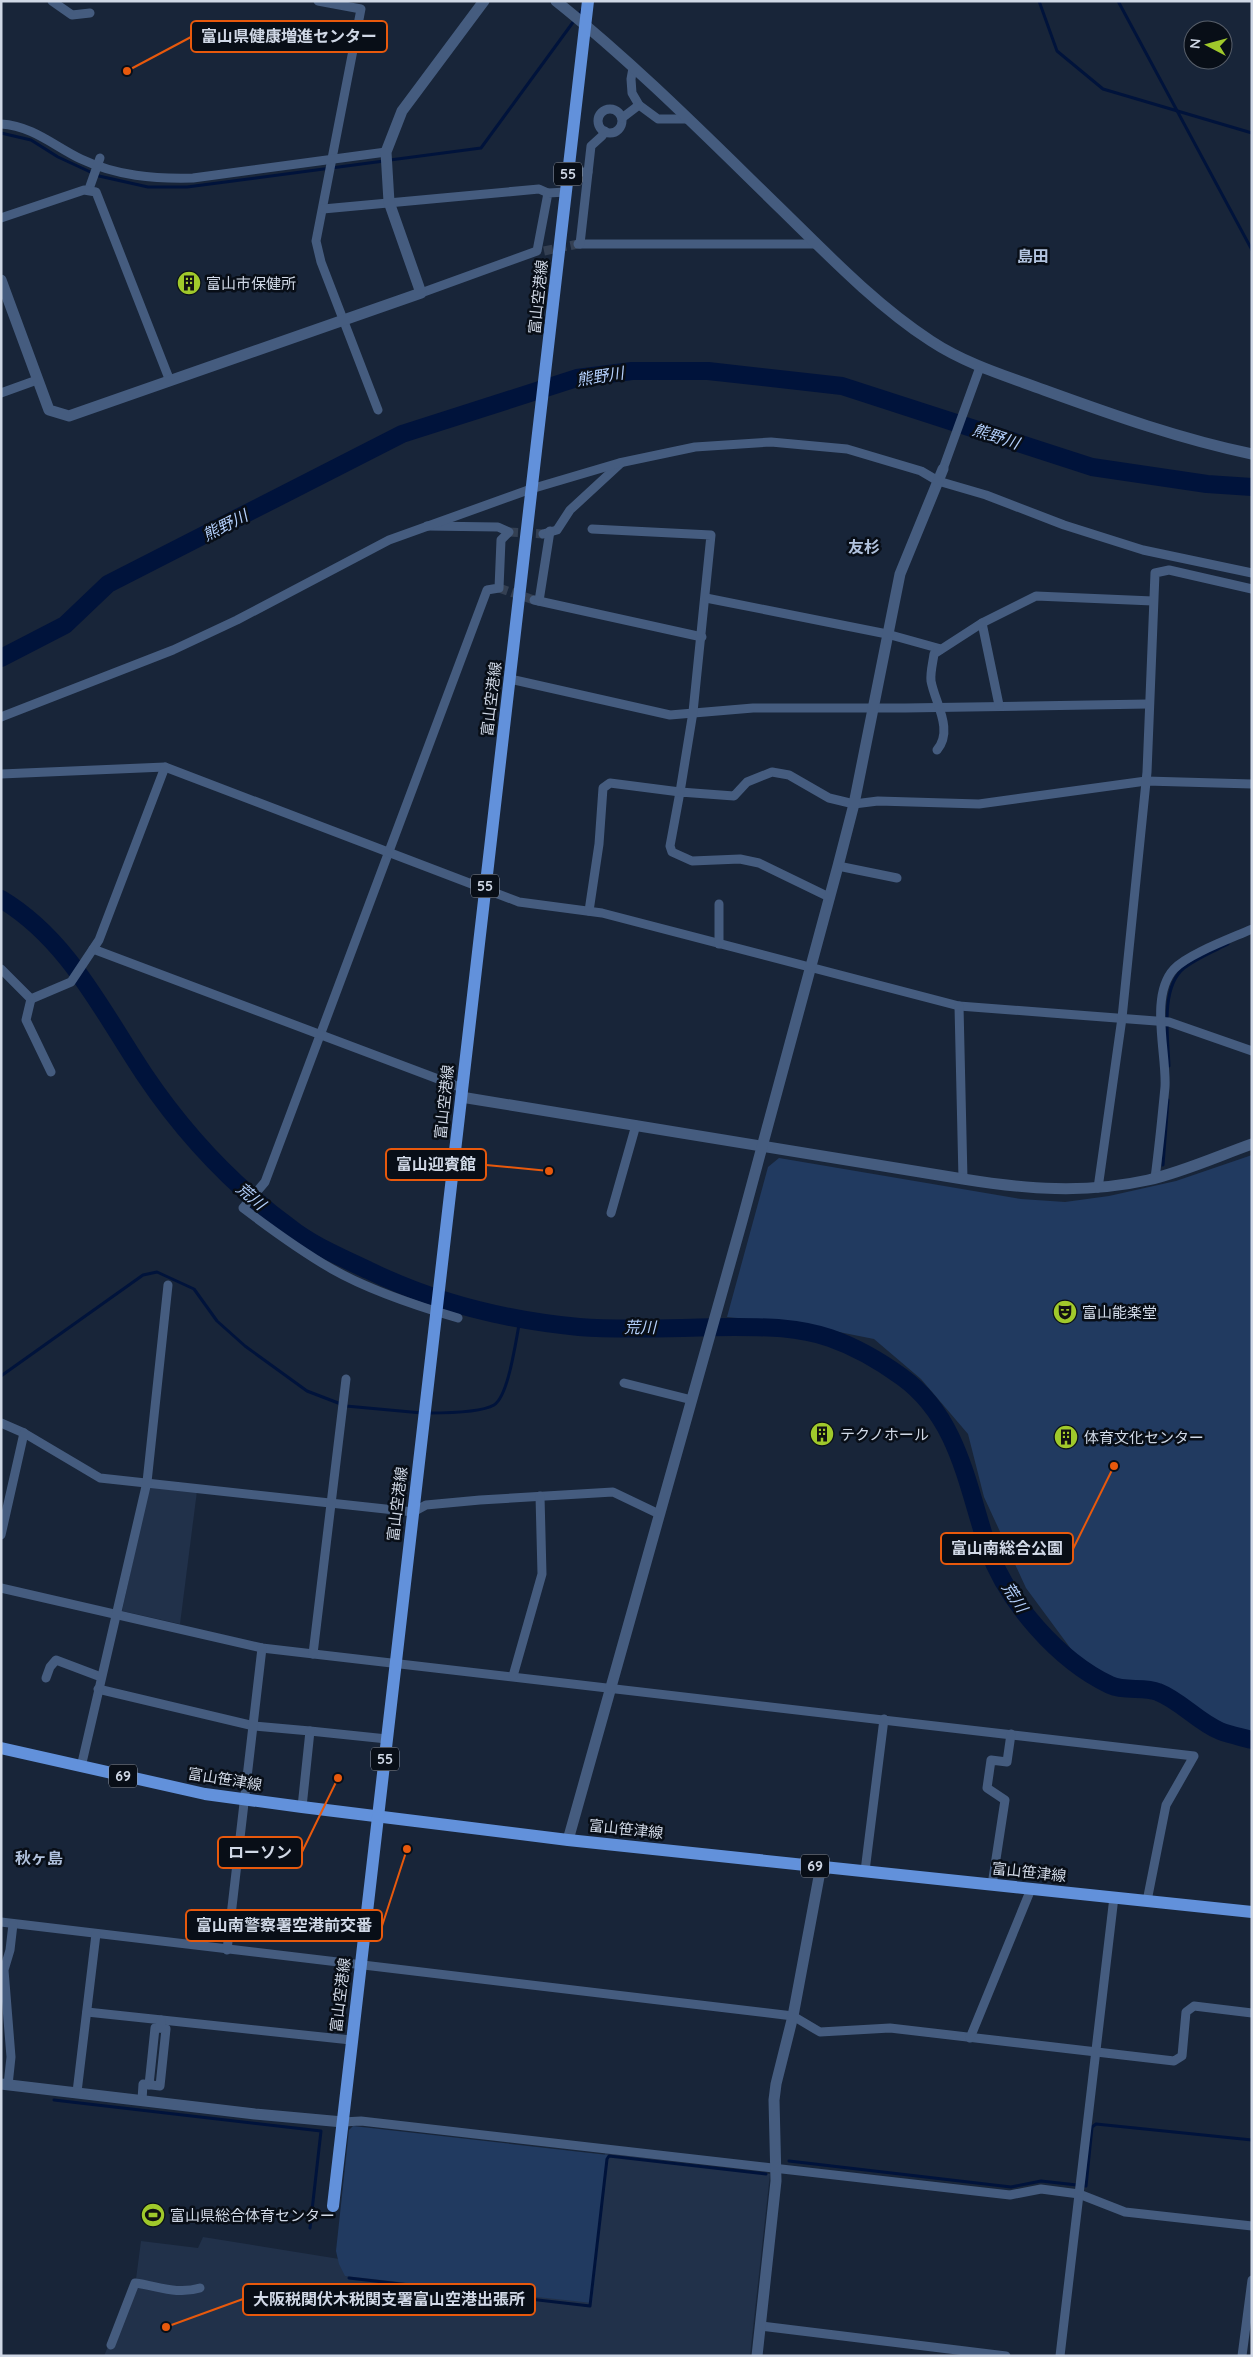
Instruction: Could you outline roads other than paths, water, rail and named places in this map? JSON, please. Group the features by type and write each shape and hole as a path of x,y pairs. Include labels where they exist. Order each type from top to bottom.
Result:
{"main road":[{"name":"富山空港線","path":"333,2206 588,1"},
{"name":"富山笹津線","path":"1,1748 205,1794 246,1800 568,1840 1252,1912"}],"street":[{"path":"52,1 72,15 90,13"},
{"path":"318,1 361,9"},
{"path":"368,1 361,9 316,241 321,262 343,322 378,410"},
{"path":"421,293 389,202 386,152 402,111 484,1"},
{"path":"556,1 689,119 816,244 883,304 915,329 948,351 980,367 1182,438 1252,454"},
{"path":"633,68 631,79 632,93 639,105 658,119 689,119"},
{"path":"622,118 614,109 603,111 598,122 605,131 612,132 619,129 622,118 639,105"},
{"path":"1,124 26,128 81,159 99,161 136,177 162,179 193,178 386,152"},
{"path":"605,131 591,146 579,244 816,244"},
{"path":"89,189 99,161"},
{"path":"568,172 588,172"},
{"path":"1,218 89,189 96,192 170,381"},
{"path":"323,209 539,189 548,193 566,192"},
{"path":"1,280 49,410 69,416 343,322 540,251 548,193"},
{"path":"568,1840 692,1400 830,897 854,804 900,574 938,482 980,367"},
{"path":"1,393 37,380"},
{"path":"1,717 173,650 237,620 388,540 532,485 621,462 695,447 771,442 847,449 921,471 938,482 986,495 1064,525 1143,550 1252,573"},
{"path":"621,462 570,510 557,530 547,533 537,600 702,637"},
{"path":"426,526 444,528 498,527 509,532 501,540 499,588 487,590 265,1182 243,1208 271,1230 334,1270 407,1302 458,1318"},
{"path":"592,529 711,535 693,712 670,846 672,852 692,861 740,858 758,863 830,897"},
{"path":"1098,1188 1122,1018 1146,781 1155,573 1169,570 1252,589"},
{"path":"937,750 944,734 940,707 931,680 934,654 941,649 982,623 1036,596 1153,600"},
{"path":"706,598 887,634 941,649"},
{"path":"982,623 999,705"},
{"path":"510,679 670,715 753,708 1148,704"},
{"path":"32,999 71,982 94,949 165,767"},
{"path":"1,774 165,767 519,902 589,911 959,1006 1164,1021 1252,1051"},
{"path":"589,911 599,844 603,788 610,783 680,792 734,796 747,782 772,772 789,775 829,798 854,804 878,801 979,804 1146,781 1252,784"},
{"path":"838,866 897,878"},
{"path":"718,904 718,944"},
{"path":"1155,1178 1165,1085 1165,986 1174,969 1193,957 1252,929"},
{"path":"94,949 320,1034 461,1093 636,1126 962,1179 1032,1188 1072,1190 1098,1188 1155,1178 1252,1144"},
{"path":"1,969 32,999"},
{"path":"32,999 26,1020 51,1072"},
{"path":"959,1006 962,1179"},
{"path":"611,1213 636,1126"},
{"path":"81,1767 147,1482 168,1286"},
{"path":"312,1654 346,1379"},
{"path":"624,1383 692,1400"},
{"path":"1,1423 24,1433 100,1478 413,1512 426,1506 613,1492 659,1514"},
{"path":"1,1535 24,1433"},
{"path":"513,1676 542,1574 540,1496"},
{"path":"1,1588 262,1648 1194,1756 1166,1806 1147,1901"},
{"path":"227,1950 246,1800 262,1648"},
{"path":"46,1678 50,1667 56,1660 101,1677"},
{"path":"98,1689 254,1726 387,1739"},
{"path":"865,1871 884,1719"},
{"path":"302,1807 310,1731"},
{"path":"992,1885 1005,1800 987,1788 991,1760 1007,1762 1011,1734"},
{"path":"757,2356 776,2169 775,2092 793,2016 821,1866"},
{"path":"970,2038 1031,1889"},
{"path":"1060,2356 1114,1897"},
{"path":"1,1922 793,2016 820,2032 890,2028 1174,2061 1182,2056 1186,2012 1194,2006 1252,2013"},
{"path":"13,1924 10,1950 4,1970 11,2057 4,2085 255,2114 343,2122 361,2121 1010,2195 1041,2189 1080,2188 1125,2212 1252,2226"},
{"path":"77,2092 96,1934"},
{"path":"86,2012 161,2024 351,2040"},
{"path":"142,2100 143,2084 160,2086 166,2029 161,2024"},
{"path":"1242,2356 1252,2280"},
{"path":"111,2345 135,2283 176,2292 200,2288"},
{"path":"761,2326 1006,2356"}],"waterway":[{"path":"1039,1 1057,51 1103,89 1252,133"},
{"path":"1118,1 1252,250"},
{"path":"390,160 481,148 582,10"},
{"path":"1,133 31,140 58,157 99,176 148,187 187,187 384,161"},
{"name":"熊野川","path":"1,658 65,625 108,584 402,434 577,378 632,371 708,371 842,386 1092,467 1207,484 1252,487"},
{"name":"荒川","path":"1,899 25,915 65,955 98,1001 160,1097 194,1139 232,1179 296,1232 322,1248 393,1282 445,1301 497,1315 551,1324 598,1328 782,1328 818,1334 868,1355 902,1377 937,1412 949,1433 967,1478 988,1548 997,1568 1008,1589 1037,1628 1072,1661 1110,1685 1122,1688 1153,1690 1174,1701 1212,1727 1252,1740"},
{"path":"1169,1066 1167,1014 1171,987 1176,977 1184,968 1228,944"},
{"path":"1163,1165 1168,1100"},
{"path":"1,1376 143,1275 157,1272 194,1289 217,1321 245,1346 307,1391 346,1406 422,1413"},
{"path":"429,1413 480,1410 494,1405 499,1400 508,1379 520,1320"},
{"path":"54,2100 321,2131 310,2228"},
{"path":"789,2161 1011,2187 1041,2181 1086,2186 1092,2127 1096,2124 1252,2140"},
{"path":"349,2278 590,2306 607,2159 609,2156 766,2174"}],"tunnel":[{"path":"544,251 578,244"},
{"path":"509,532 543,534"},
{"path":"499,588 534,600"}],"place":[{"name":"富山県健康増進センター","path":"127,71"},
{"name":"富山市保健所","path":"189,283"},
{"name":"富山迎賓館","path":"549,1171"},
{"name":"富山能楽堂","path":"1065,1312"},
{"name":"テクノホール","path":"822,1434"},
{"name":"体育文化センター","path":"1066,1437"},
{"name":"富山南総合公園","path":"1114,1466"},
{"name":"ローソン","path":"338,1778"},
{"name":"富山南警察署空港前交番","path":"407,1849"},
{"name":"富山県総合体育センター","path":"153,2215"},
{"name":"大阪税関伏木税関支署富山空港出張所","path":"166,2327"}],"district":[{"name":"島田","path":"1033,256"},
{"name":"友杉","path":"864,547"},
{"name":"秋ヶ島","path":"39,1858"}]}
